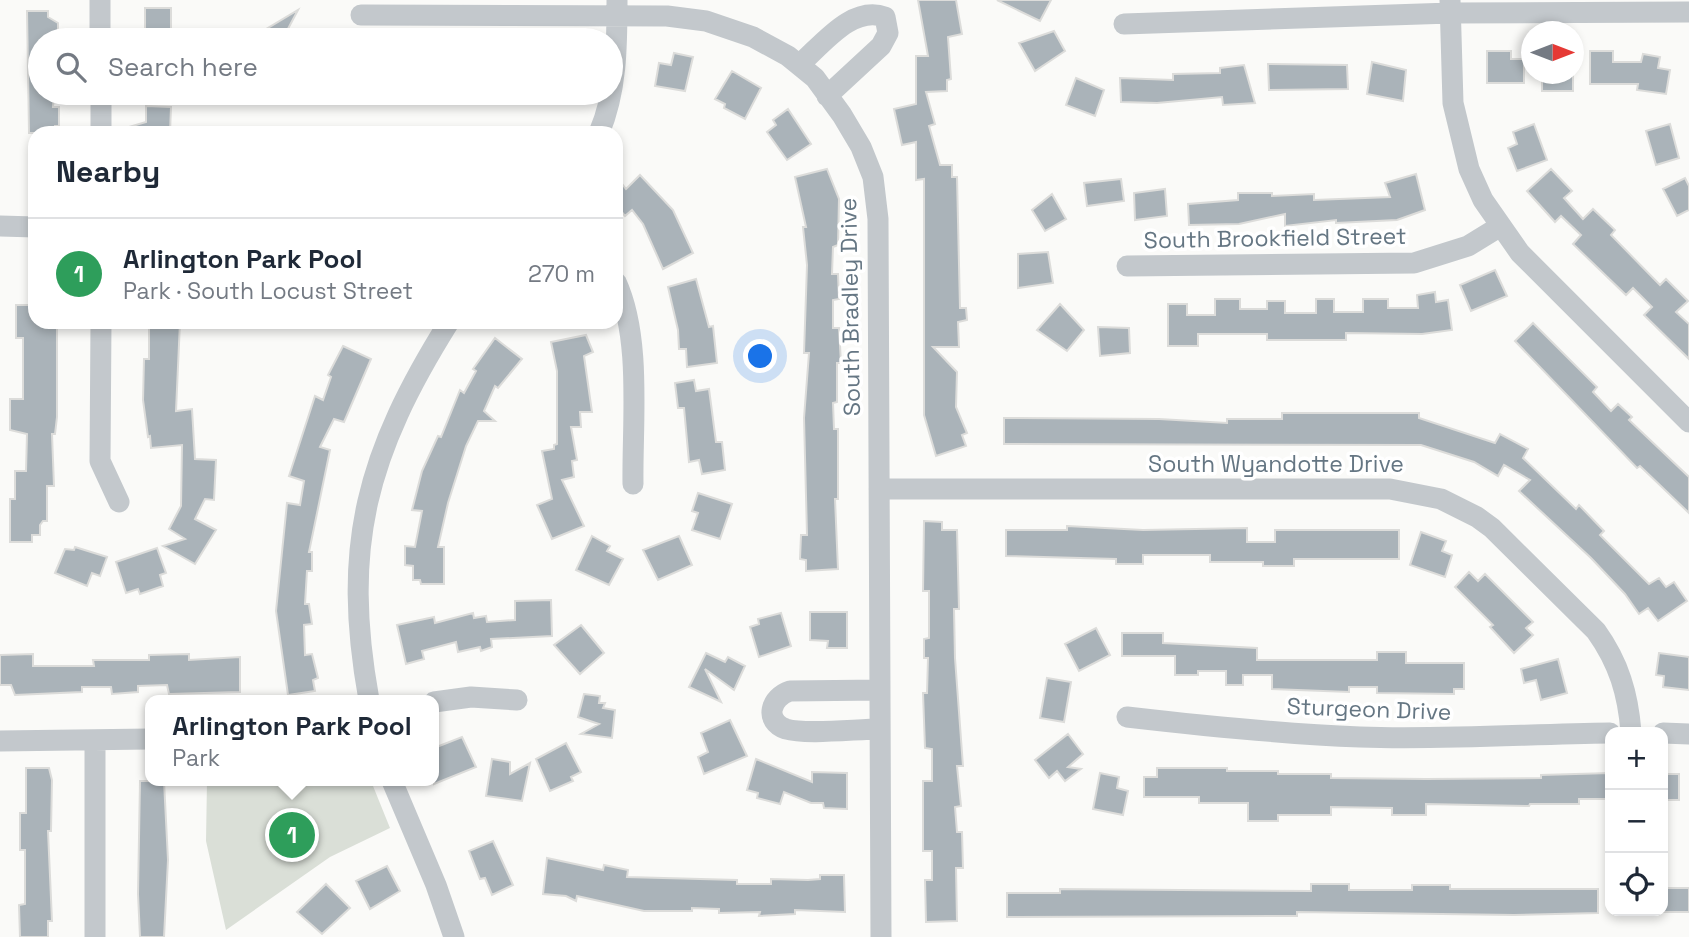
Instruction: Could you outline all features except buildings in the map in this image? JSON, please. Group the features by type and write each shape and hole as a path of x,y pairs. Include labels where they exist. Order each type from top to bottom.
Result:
{"street":[{"path":"100,0 100,28"},
{"path":"1124,24 1450,6 1689,12"},
{"path":"1450,6 1451,71 1458,132 1469,169 1499,227 1520,253 1689,422"},
{"path":"617,8 617,28"},
{"name":"South Bradley Drive","path":"360,15 617,8 706,21 753,37 815,78 861,147 873,177 878,219 881,937"},
{"path":"799,65 857,15 871,12 885,17 888,33 881,46 827,96"},
{"path":"101,105 101,126"},
{"path":"602,126 608,105"},
{"path":"0,226 28,227"},
{"name":"South Brookfield Street","path":"1127,266 1414,263 1468,246 1499,227"},
{"path":"623,301 631,348 633,484"},
{"path":"101,329 100,461 119,502"},
{"path":"368,695 357,595 362,525 370,482 397,410 445,329"},
{"name":"South Wyandotte Drive","path":"879,489 1390,489 1433,496 1459,506 1492,528 1596,631 1607,646 1624,682 1630,727"},
{"path":"880,691 790,691 779,695 772,704 776,722 793,730 880,729"},
{"path":"439,701 471,697 517,700"},
{"name":"Sturgeon Drive","path":"1127,717 1249,731 1361,737 1448,738 1605,733"},
{"path":"1668,733 1689,734"},
{"path":"0,741 145,739"},
{"path":"95,740 95,937"},
{"path":"394,786 436,886 453,937"}],"shaded area":[{"path":"207,786 373,786 390,828 330,857 226,930 206,841"}],"place":[{"name":"Arlington Park Pool","path":"292,835"}]}
